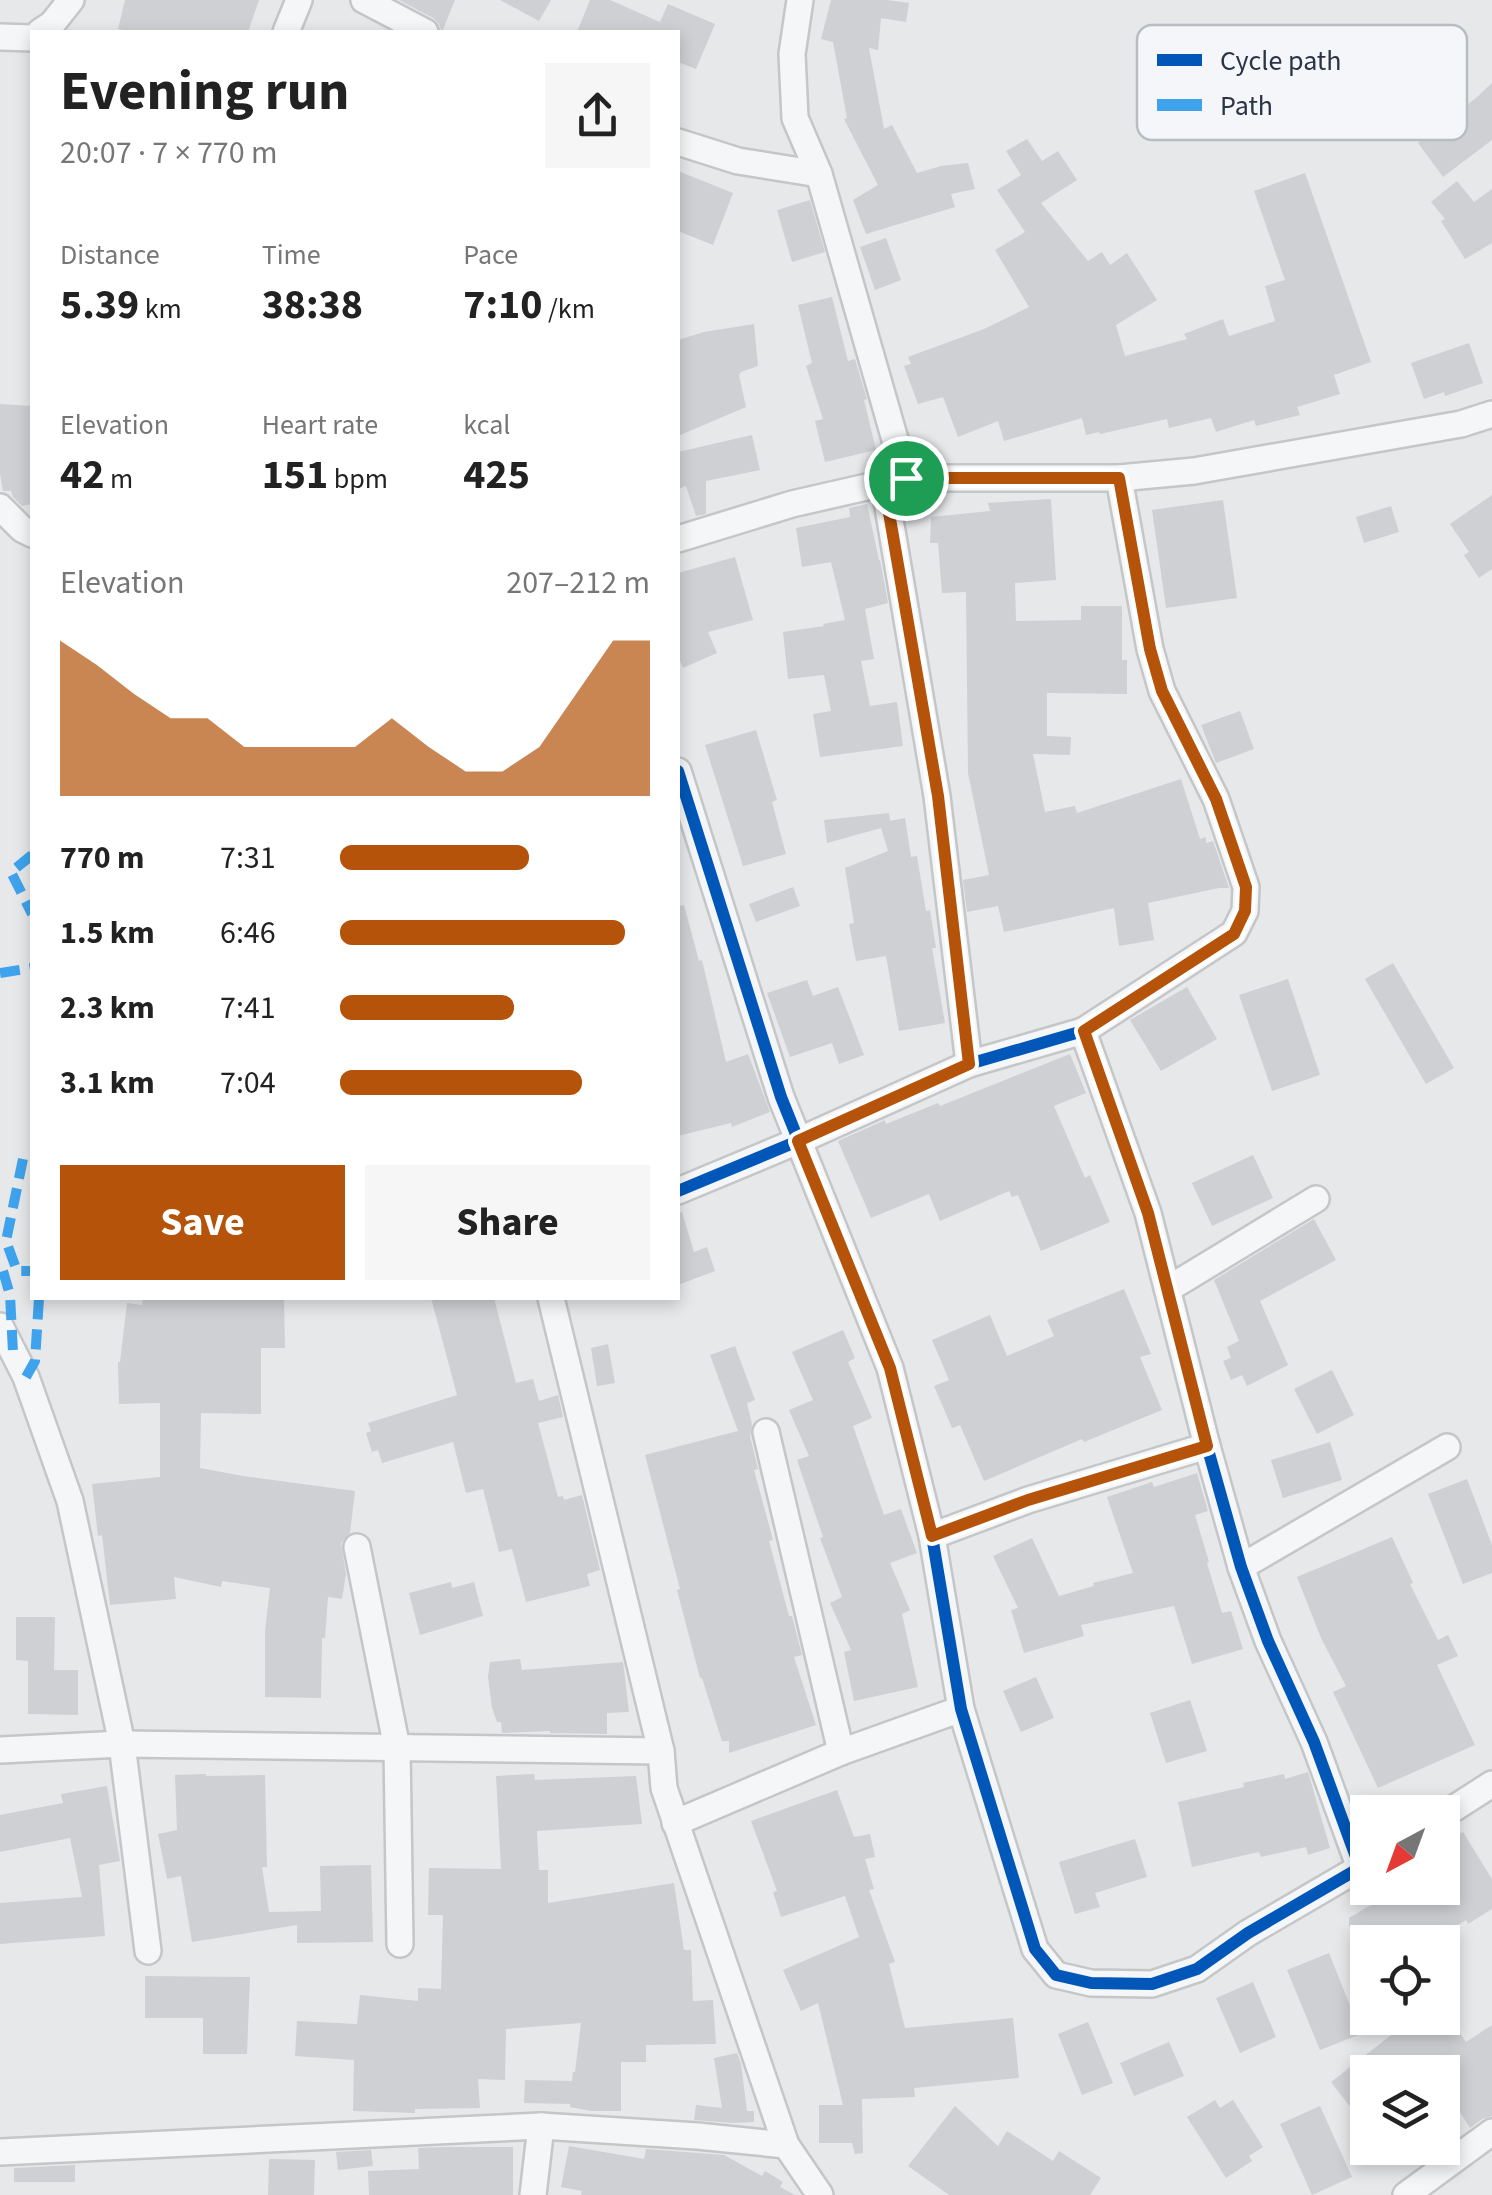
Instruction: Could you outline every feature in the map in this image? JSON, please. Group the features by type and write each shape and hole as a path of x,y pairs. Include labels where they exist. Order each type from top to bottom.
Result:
{"street":[{"path":"43,30 71,0"},
{"path":"287,30 299,0"},
{"path":"364,0 421,30"},
{"path":"800,0 792,54 795,118 819,174 895,481 969,1064"},
{"path":"0,37 30,38"},
{"path":"680,143 738,162 819,174"},
{"path":"680,538 792,504 895,481 1119,478 1194,471 1461,424 1492,414"},
{"path":"680,1190 969,1064 1084,1031 1234,934 1245,911 1246,887 1216,799 1162,691 1150,649 1119,478"},
{"path":"0,507 30,533"},
{"path":"680,777 780,1097 890,1368 932,1536 962,1710 1035,1949 1056,1975 1091,1983 1152,1984 1197,1969 1248,1933 1350,1874"},
{"path":"1084,1031 1148,1213 1241,1567 1268,1641 1350,1831"},
{"path":"1168,1289 1316,1199"},
{"path":"551,1300 661,1751 664,1788 786,2146 820,2195"},
{"path":"0,1326 26,1376 70,1501 122,1744 148,1950"},
{"path":"766,1432 841,1752"},
{"path":"932,1536 1028,1500 1207,1446"},
{"path":"1241,1567 1447,1446"},
{"path":"357,1546 397,1748 400,1944"},
{"path":"675,1823 841,1752 962,1710"},
{"path":"0,1750 122,1744 661,1751"},
{"path":"1460,1804 1492,1784"},
{"path":"0,2152 540,2126 786,2146"},
{"path":"533,2195 540,2126"},
{"path":"1406,2195 1492,2132"}],"building":[{"path":"125,0 259,0 249,30 118,29"},
{"path":"399,0 455,0 443,30 433,18"},
{"path":"500,0 551,0 539,21"},
{"path":"590,0 610,0 660,22 668,4 715,24 696,69 680,63 680,30 578,30"},
{"path":"831,0 909,3 906,22 881,18 878,50 869,48 884,129 892,125 917,173 968,163 975,189 951,194 955,207 866,234 853,200 878,185 844,119 847,118 833,42 821,39"},
{"path":"1492,83 1492,140 1443,177 1418,143 1467,140 1467,105"},
{"path":"1027,139 1042,161 1058,151 1077,180 1041,203 1088,261 1102,252 1110,265 1127,253 1157,300 1116,325 1125,356 1187,339 1184,334 1223,319 1229,336 1275,321 1265,286 1285,280 1254,191 1305,173 1371,362 1334,375 1340,394 1297,407 1300,415 1256,426 1254,420 1216,432 1211,418 1169,428 1167,419 1086,435 1082,418 1004,441 998,421 958,437 943,397 918,404 904,366 911,364 908,357 984,329 1029,307 995,250 1025,232 997,190 1021,175 1006,151"},
{"path":"680,172 733,193 713,245 680,232"},
{"path":"1457,181 1474,202 1492,189 1492,243 1465,259 1441,221 1445,219 1431,202"},
{"path":"810,200 825,252 792,262 777,210"},
{"path":"886,238 901,280 875,290 860,247"},
{"path":"832,297 848,361 855,359 867,399 864,400 876,450 825,462 815,421 823,419 806,366 812,363 798,305"},
{"path":"754,324 758,366 739,375 746,407 680,435 680,339"},
{"path":"1469,343 1483,383 1424,399 1411,363"},
{"path":"0,404 30,406 30,504 22,506 11,491 3,491"},
{"path":"752,435 760,470 706,481 706,514 696,516 686,486 680,488 680,452"},
{"path":"1492,495 1492,569 1479,578 1464,555 1469,552 1450,524"},
{"path":"1051,499 1056,580 1015,583 1016,621 1081,620 1081,606 1122,606 1122,660 1127,660 1127,694 1047,693 1047,736 1071,737 1070,755 1033,754 1045,812 1075,806 1077,813 1181,779 1200,839 1206,837 1206,843 1213,841 1229,888 1148,903 1154,940 1119,946 1114,908 1004,932 998,906 967,912 963,880 989,875 968,773 966,592 942,593 938,543 930,543 931,517 990,511 988,503"},
{"path":"1223,500 1237,598 1166,608 1152,510"},
{"path":"867,504 888,603 865,609 874,659 861,661 870,706 897,702 903,746 820,757 813,714 831,711 824,675 788,679 783,632 845,620 831,562 802,567 796,528 850,517 849,508"},
{"path":"1391,506 1399,532 1364,543 1356,517"},
{"path":"735,557 753,620 708,632 717,653 683,668 680,661 680,572"},
{"path":"1240,711 1254,749 1216,763 1201,725"},
{"path":"756,730 777,800 772,802 786,854 743,866 705,745"},
{"path":"889,813 890,821 905,818 911,857 917,856 926,911 930,910 936,948 932,948 945,1023 899,1031 886,956 856,961 849,924 854,923 845,868 888,851 881,828 827,843 824,820"},
{"path":"793,887 800,906 756,922 749,904"},
{"path":"684,905 699,961 702,960 726,1062 748,1054 770,1112 732,1127 731,1123 680,1136 680,906"},
{"path":"1393,963 1454,1068 1426,1084 1365,979"},
{"path":"1288,979 1320,1075 1272,1091 1239,995"},
{"path":"807,980 813,996 838,987 864,1055 839,1064 832,1043 790,1057 767,993"},
{"path":"1187,987 1217,1039 1161,1071 1130,1020"},
{"path":"1070,1054 1086,1093 1054,1106 1085,1178 1090,1175 1110,1222 1041,1251 1018,1195 1012,1197 1009,1191 940,1221 929,1194 871,1218 838,1141 885,1120 886,1124 938,1103 940,1106"},
{"path":"1253,1155 1273,1198 1212,1226 1192,1183"},
{"path":"680,1212 694,1252 707,1247 715,1271 680,1284"},
{"path":"1314,1219 1336,1260 1260,1301 1288,1365 1247,1386 1242,1375 1231,1380 1223,1361 1231,1358 1227,1347 1239,1341 1214,1280"},
{"path":"1124,1289 1151,1354 1140,1357 1162,1410 984,1481 960,1425 952,1428 934,1386 949,1380 932,1340 990,1315 1007,1356 1054,1336 1047,1320"},
{"path":"143,1300 284,1300 285,1348 261,1348 261,1414 201,1413 200,1468 355,1491 350,1533 341,1543 346,1574 342,1599 328,1597 322,1638 321,1698 265,1697 265,1631 270,1588 222,1581 221,1587 174,1577 176,1599 110,1605 92,1484 160,1477 160,1403 119,1404 118,1362 127,1303 142,1305"},
{"path":"432,1300 495,1300 516,1383 533,1379 539,1401 558,1395 563,1417 538,1423 558,1497 563,1496 564,1500 582,1495 600,1570 587,1574 590,1586 526,1602 512,1549 499,1552 483,1489 466,1493 453,1442 382,1463 378,1450 372,1452 366,1433 371,1431 368,1423 457,1395"},
{"path":"843,1330 855,1358 848,1362 872,1418 853,1426 884,1515 901,1509 917,1553 890,1563 910,1610 902,1614 918,1687 854,1701 844,1652 851,1650 830,1603 842,1597 797,1460 809,1456 789,1410 813,1400 792,1352"},
{"path":"608,1344 615,1383 597,1386 591,1348"},
{"path":"735,1346 755,1400 747,1403 758,1469 754,1470 773,1540 769,1541 802,1655 794,1657 816,1725 729,1753 729,1741 722,1741 700,1678 645,1455 738,1431 710,1355"},
{"path":"1332,1370 1354,1415 1317,1434 1294,1389"},
{"path":"1330,1442 1342,1480 1283,1498 1271,1460"},
{"path":"1197,1473 1208,1511 1195,1515 1207,1563 1222,1613 1231,1611 1243,1649 1192,1664 1174,1606 1081,1625 1084,1636 1024,1653 1011,1610 1018,1608 993,1556 1032,1538 1059,1596 1133,1573 1107,1497"},
{"path":"1467,1479 1492,1545 1492,1573 1463,1584 1428,1494"},
{"path":"1392,1537 1438,1640 1448,1635 1458,1656 1437,1665 1475,1745 1378,1788 1333,1692 1346,1686 1321,1638 1297,1577"},
{"path":"451,1582 452,1588 474,1582 483,1616 420,1635 409,1593"},
{"path":"16,1617 55,1617 54,1670 78,1670 78,1715 28,1714 28,1661 16,1660"},
{"path":"520,1659 522,1670 623,1662 629,1712 607,1713 607,1734 502,1733 501,1722 497,1722 492,1708 490,1662"},
{"path":"1036,1677 1054,1718 1021,1732 1003,1691"},
{"path":"1190,1700 1207,1751 1166,1763 1150,1713"},
{"path":"1308,1772 1330,1848 1308,1855 1306,1847 1261,1857 1259,1852 1192,1867 1178,1802 1244,1787 1243,1783 1284,1774 1285,1779"},
{"path":"534,1774 535,1780 636,1776 642,1824 537,1831 539,1870 548,1870 548,1903 674,1883 684,1950 691,1950 693,2001 713,2000 716,2044 646,2045 646,2062 621,2062 621,2111 591,2111 570,2104 524,2103 525,2080 572,2081 581,2023 506,2029 505,2080 478,2079 480,2108 415,2109 415,2113 353,2111 354,2060 295,2056 297,2021 357,2024 360,1995 418,2001 418,1988 441,1989 443,1915 428,1915 429,1868 501,1869 496,1776"},
{"path":"175,1775 265,1775 267,1867 262,1867 269,1912 321,1911 320,1866 371,1865 373,1942 297,1943 297,1925 192,1942 181,1876 167,1879 158,1834 177,1830"},
{"path":"107,1786 120,1861 99,1865 105,1936 0,1944 0,1903 82,1897 70,1838 0,1852 0,1815 63,1803 61,1794"},
{"path":"837,1790 854,1837 870,1834 875,1857 865,1859 874,1889 869,1890 895,1962 889,1964 905,2028 1013,2018 1019,2078 914,2088 915,2097 862,2099 863,2153 855,2154 852,2143 819,2143 819,2105 843,2105 818,2003 801,2011 783,1970 859,1937 845,1896 781,1917 773,1892 777,1891 751,1821"},
{"path":"1463,1832 1492,1879 1492,1909 1468,1924 1466,1920 1458,1925 1350,1928 1349,1918 1371,1905 1460,1905"},
{"path":"1135,1839 1147,1877 1095,1893 1100,1907 1075,1914 1059,1862"},
{"path":"1329,1953 1350,2006 1350,2035 1358,2035 1320,2050 1287,1970"},
{"path":"145,1976 250,1977 247,2054 203,2054 203,2018 145,2018"},
{"path":"1253,1982 1276,2037 1240,2053 1216,1998"},
{"path":"1088,2022 1113,2083 1082,2095 1058,2034"},
{"path":"1492,2025 1492,2116 1470,2128 1460,2112 1460,2055 1366,2055 1391,2035 1460,2033 1466,2042"},
{"path":"1169,2042 1184,2076 1134,2096 1120,2063"},
{"path":"737,2053 747,2111 754,2111 754,2122 694,2120 696,2105 722,2108 714,2058"},
{"path":"1350,2067 1350,2107 1331,2082"},
{"path":"1215,2100 1220,2108 1233,2100 1263,2147 1249,2156 1252,2161 1226,2178 1187,2117"},
{"path":"955,2106 998,2146 1007,2131 1053,2161 1059,2151 1101,2178 1090,2195 949,2195 908,2166"},
{"path":"1320,2106 1352,2177 1312,2195 1280,2124"},
{"path":"569,2146 644,2159 646,2149 724,2155 762,2176 765,2171 783,2182 780,2187 795,2195 581,2195 582,2191 561,2187"},
{"path":"513,2147 513,2195 369,2195 368,2171 419,2169 418,2148"},
{"path":"371,2150 373,2166 338,2170 336,2152"},
{"path":"269,2159 315,2160 314,2195 268,2195"},
{"path":"75,2165 75,2182 14,2182 14,2168"}],"marked path":[{"path":"30,857 11,872 30,910"},
{"path":"0,973 30,968"},
{"path":"23,1159 6,1241 17,1271 30,1271"},
{"path":"3,1271 10,1295 13,1352"},
{"path":"26,1377 35,1361 39,1300"}],"cycle path":[{"path":"680,777 781,1097 890,1368 932,1536 961,1709 1035,1949 1056,1975 1091,1983 1152,1984 1197,1969 1248,1933 1350,1874"},
{"path":"680,1190 969,1064 1083,1031 1148,1213 1241,1567 1268,1641 1314,1742 1350,1841"}],"route":[{"path":"906,478 1119,478 1150,649 1162,691 1216,799 1246,887 1245,911 1234,934 1084,1031 1148,1213 1207,1446 1028,1500 932,1536 890,1368 798,1141 969,1064 938,796 884,484 906,478"}]}
